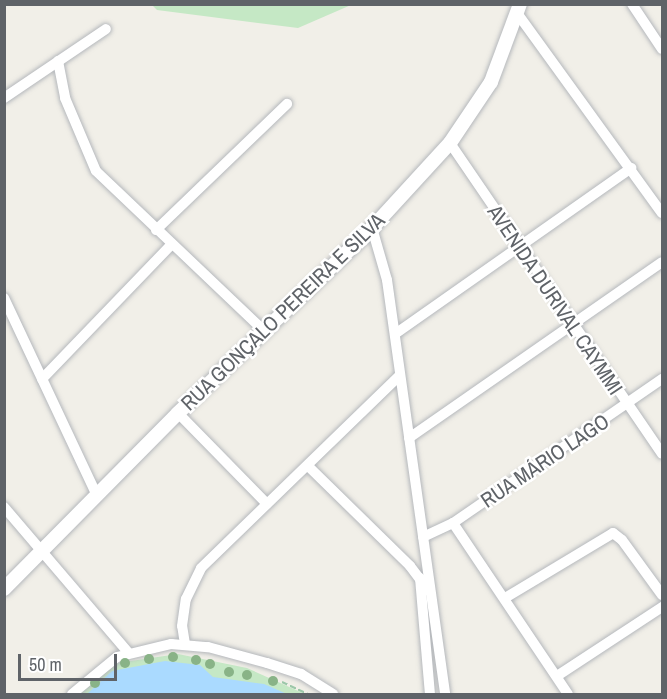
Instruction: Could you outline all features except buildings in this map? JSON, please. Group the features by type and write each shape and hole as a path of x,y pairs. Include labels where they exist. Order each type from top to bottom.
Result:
{"street":[{"path":"632,4 663,49"},
{"path":"518,9 663,213"},
{"name":"RUA GONÇALO PEREIRA E SILVA","path":"4,589 39,551 97,496 178,413 372,228 450,143 491,82 518,9"},
{"path":"4,98 106,29"},
{"path":"58,61 65,98 89,160 106,182 264,331"},
{"path":"156,230 287,104"},
{"name":"AVENIDA DURIVAL CAYMMI","path":"450,143 519,250 663,454"},
{"path":"395,334 519,250 631,168"},
{"path":"372,228 387,280 445,694"},
{"path":"42,379 171,245"},
{"path":"409,438 663,262"},
{"path":"4,298 97,496"},
{"path":"185,644 183,615 191,585 201,568 399,376"},
{"name":"RUA MÁRIO LAGO","path":"423,537 453,523 628,406 663,379"},
{"path":"178,413 267,504"},
{"path":"308,466 420,577 431,593"},
{"path":"4,507 39,551 128,652"},
{"path":"453,523 568,694"},
{"path":"505,598 602,536 612,533 622,540 663,596"},
{"path":"420,577 430,694"},
{"path":"557,676 663,607"},
{"path":"72,694 100,668 128,652 185,644 208,646 301,674 333,694"}],"path":[{"path":"308,694 279,678 314,694"}],"green space":[{"path":"152,5 351,5 298,28 157,10"},
{"path":"178,654 247,668 305,694 80,694 117,663"}],"water":[{"path":"165,661 200,665 213,677 264,684 287,694 87,694 112,671"}]}
